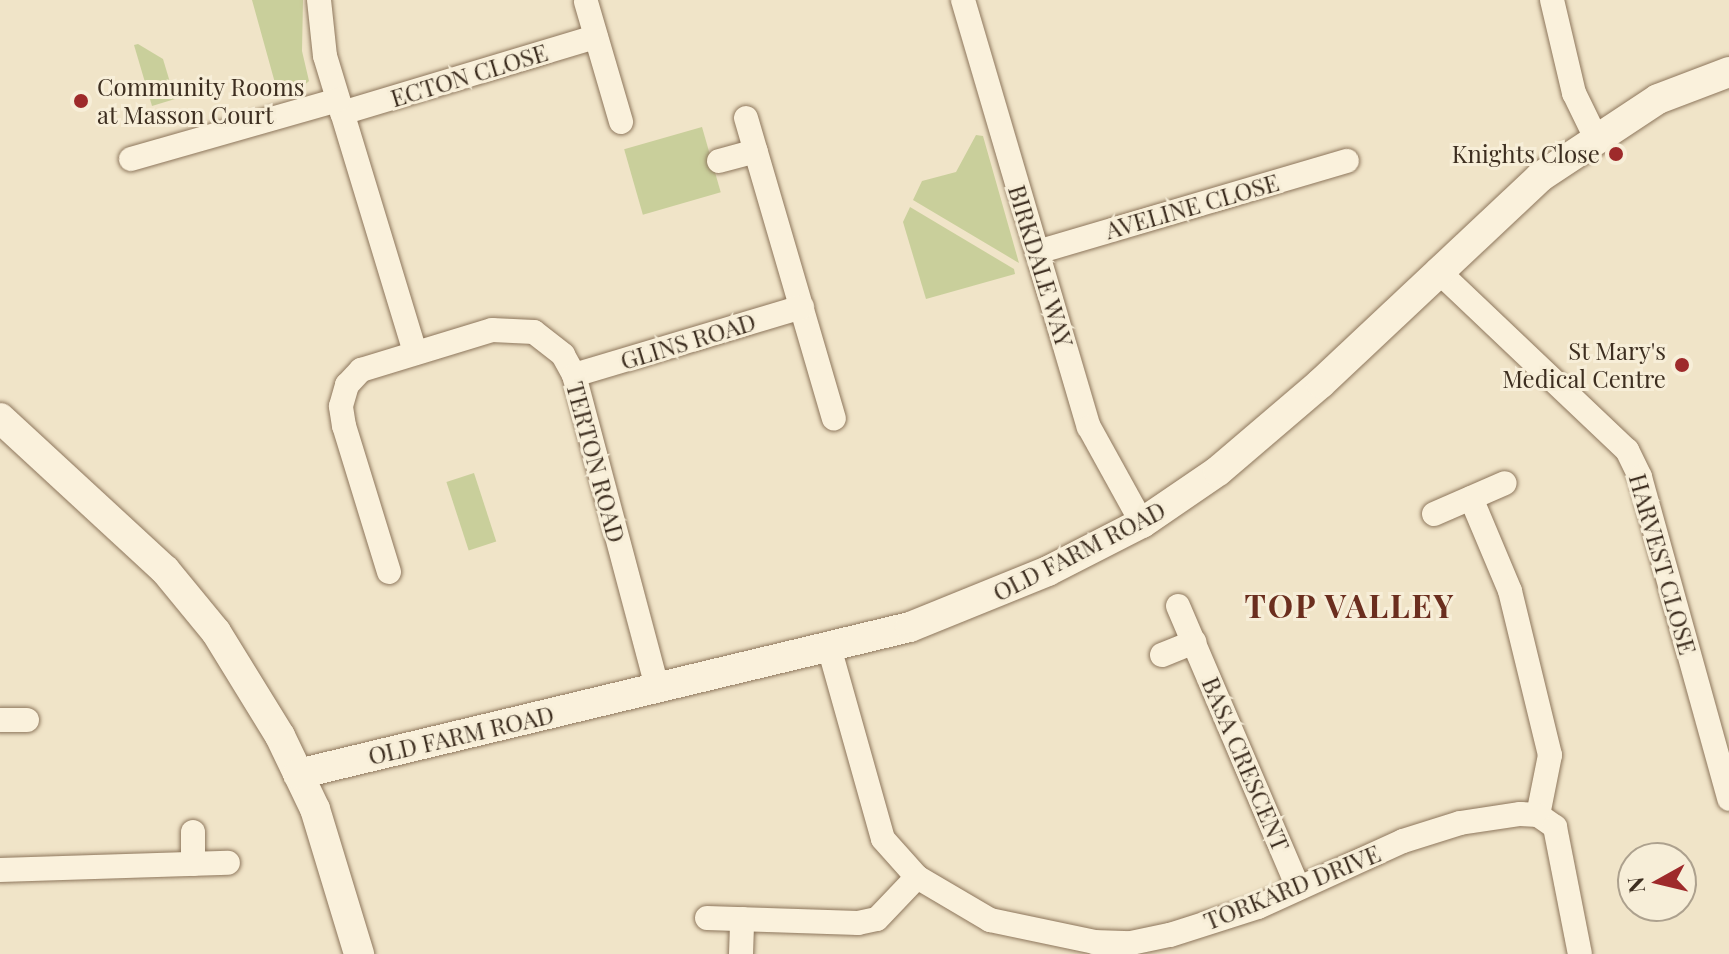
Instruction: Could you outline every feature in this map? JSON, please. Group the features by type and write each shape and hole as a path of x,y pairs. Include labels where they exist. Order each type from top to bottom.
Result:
{"street":[{"path":"319,0 318,25 340,107 415,353"},
{"name":"BIRKDALE WAY","path":"963,0 1089,427 1142,523"},
{"path":"1552,0 1574,93 1595,136"},
{"path":"586,2 621,122"},
{"name":"ECTON CLOSE","path":"131,159 340,107 596,37"},
{"name":"OLD FARM ROAD","path":"298,774 829,647 976,604 1142,523 1218,471 1321,383 1498,211 1595,136 1658,99 1729,72"},
{"path":"746,118 834,418"},
{"path":"719,161 756,151"},
{"name":"AVELINE CLOSE","path":"1037,252 1347,161"},
{"name":"HARVEST CLOSE","path":"1437,270 1627,450 1640,477 1729,795"},
{"name":"GLINS ROAD","path":"574,375 802,307"},
{"name":"TERTON ROAD","path":"389,572 344,426 341,406 347,385 361,370 492,330 514,329 548,340 574,375 657,688"},
{"path":"0,418 52,470 165,570 216,632 253,687 315,809 359,954"},
{"path":"0,452 52,470"},
{"path":"1434,514 1505,483"},
{"path":"1471,498 1510,591 1550,755 1538,815 1555,827 1563,851 1580,954"},
{"name":"BASA CRESCENT","path":"1178,606 1298,887"},
{"path":"1162,655 1194,642"},
{"name":"TORKARD DRIVE","path":"829,647 874,817 898,860 917,877 990,920 1106,943 1170,935 1258,907 1298,887 1460,823 1538,815"},
{"path":"0,720 27,720"},
{"path":"193,832 193,864"},
{"path":"0,870 228,863"},
{"path":"707,918 877,919 917,877"},
{"path":"741,954 742,919"}],"green space":[{"path":"252,0 303,0 302,51 309,81 298,91 280,90 275,83"},
{"path":"138,44 163,59 175,99 152,106 134,45"},
{"path":"702,127 721,192 643,215 624,149"},
{"path":"976,135 983,136 1019,263 913,200 922,181 956,172"},
{"path":"910,207 1014,269 1015,274 926,299 903,222"},
{"path":"474,473 496,541 469,550 446,482"}],"place":[{"name":"Community Rooms at Masson Court","path":"81,101"},
{"name":"Knights Close","path":"1616,154"},
{"name":"St Mary's Medical Centre","path":"1682,365"}],"district":[{"name":"TOP VALLEY","path":"1350,605"}]}
